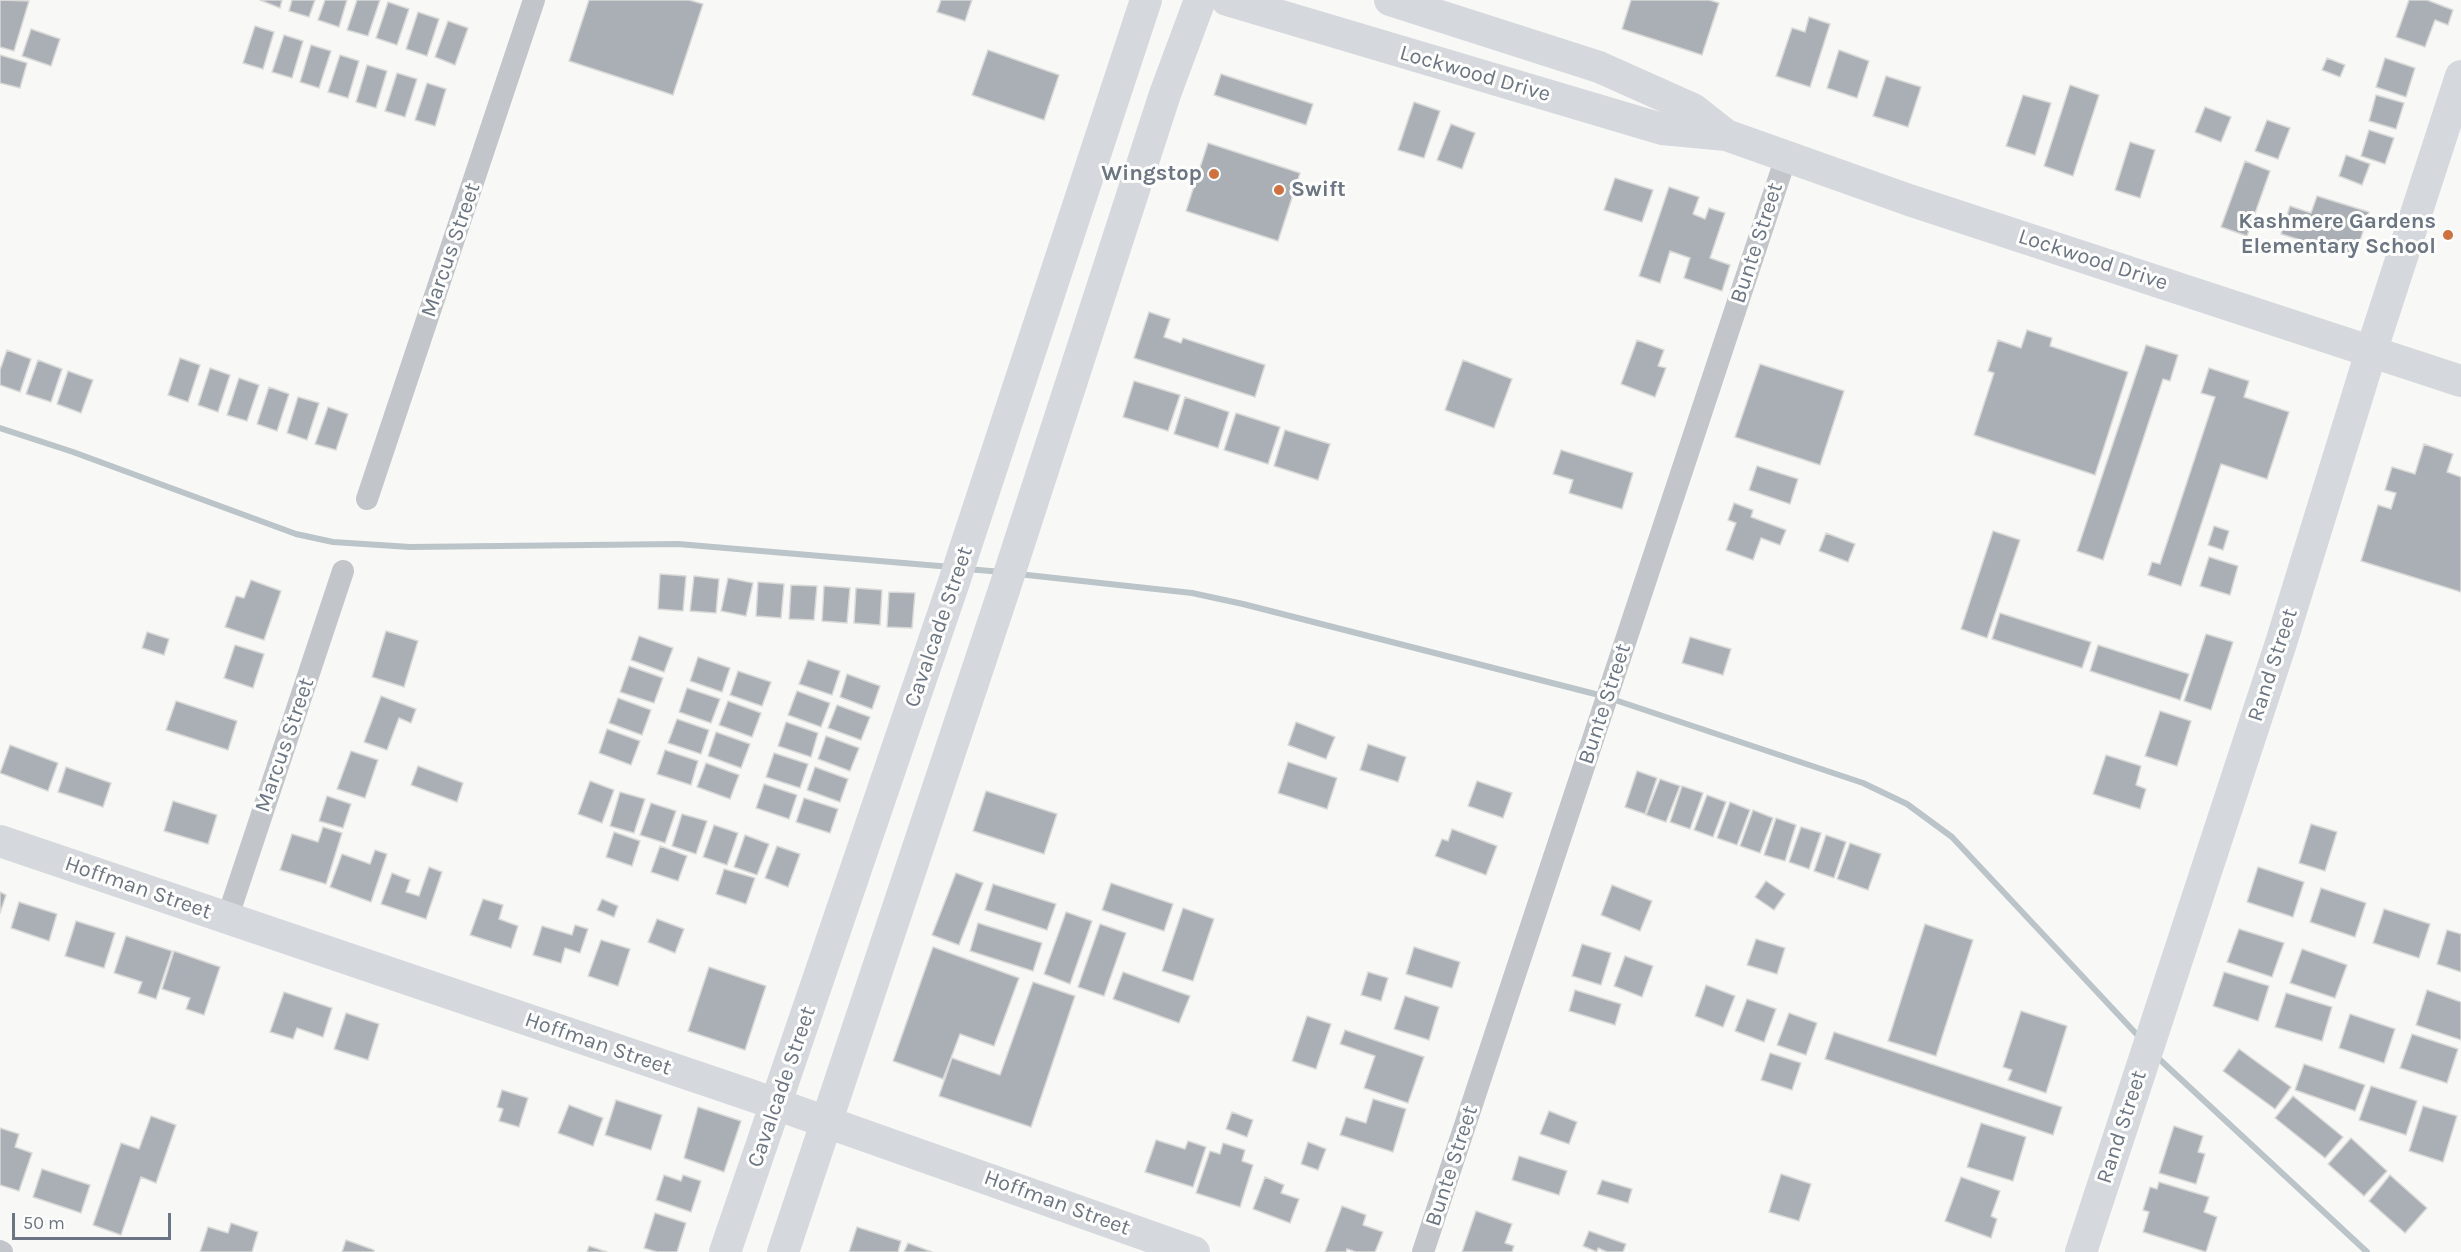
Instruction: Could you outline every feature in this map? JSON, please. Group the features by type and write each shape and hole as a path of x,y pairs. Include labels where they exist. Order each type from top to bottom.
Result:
{"main road":[{"name":"Cavalcade Street","path":"725,1252 966,547 1146,0"},
{"path":"783,1252 1003,594 1165,94 1200,0"},
{"name":"Lockwood Drive","path":"1227,0 1662,129 1726,135 1909,200 2461,381"},
{"name":"Lockwood Drive","path":"1390,0 1599,67 1693,109 1726,135"},
{"path":"1525,89 1537,46"},
{"name":"Rand Street","path":"2080,1252 2281,643 2371,352 2461,76"},
{"path":"1029,352 1076,367"},
{"path":"907,720 956,734"},
{"name":"Hoffman Street","path":"0,841 776,1104 1194,1252"}],"street":[{"name":"Marcus Street","path":"367,499 534,0"},
{"name":"Bunte Street","path":"1423,1252 1786,157"},
{"name":"Marcus Street","path":"227,919 343,571"}],"building":[{"path":"0,0 29,1 14,51 0,47"},
{"path":"260,0 282,0 280,8"},
{"path":"292,0 315,0 309,17 289,11"},
{"path":"325,0 347,0 339,27 318,20"},
{"path":"357,0 380,0 368,36 347,30"},
{"path":"589,0 689,0 703,4 673,95 569,61"},
{"path":"941,0 972,0 965,21 937,12"},
{"path":"1631,0 1709,0 1719,3 1702,55 1622,29"},
{"path":"2409,0 2427,0 2453,10 2448,25 2435,20 2425,47 2396,37"},
{"path":"388,2 409,9 397,45 376,38"},
{"path":"418,12 439,19 427,56 406,49"},
{"path":"1809,17 1830,24 1810,87 1776,76 1792,28 1805,32"},
{"path":"448,21 468,28 455,65 435,57"},
{"path":"255,26 274,32 263,69 243,63"},
{"path":"31,29 60,39 51,66 22,56"},
{"path":"284,35 303,41 292,78 272,72"},
{"path":"311,45 331,51 319,88 300,82"},
{"path":"988,50 1059,75 1044,120 972,95"},
{"path":"1839,50 1869,61 1857,98 1827,88"},
{"path":"0,55 27,63 20,88 0,83"},
{"path":"340,55 359,61 348,98 328,92"},
{"path":"2327,58 2345,65 2340,77 2322,70"},
{"path":"2385,58 2415,68 2406,97 2376,87"},
{"path":"367,65 387,71 376,108 356,102"},
{"path":"397,73 417,79 405,117 385,111"},
{"path":"1221,74 1313,104 1306,125 1214,95"},
{"path":"1886,76 1921,87 1908,127 1873,116"},
{"path":"427,83 446,89 435,126 415,120"},
{"path":"2070,85 2099,95 2073,176 2044,166"},
{"path":"2023,95 2051,103 2035,155 2006,146"},
{"path":"2376,95 2404,103 2396,129 2369,121"},
{"path":"1414,102 1440,111 1424,158 1398,150"},
{"path":"2205,107 2231,117 2221,142 2195,132"},
{"path":"2267,120 2290,128 2278,159 2255,151"},
{"path":"1451,124 1475,133 1462,169 1437,160"},
{"path":"2369,130 2394,138 2385,164 2361,156"},
{"path":"2130,142 2155,150 2140,198 2115,190"},
{"path":"1208,143 1300,173 1278,241 1186,211"},
{"path":"2346,155 2370,164 2362,185 2339,176"},
{"path":"2245,161 2270,171 2247,236 2221,227"},
{"path":"1615,178 1653,190 1642,222 1604,210"},
{"path":"1669,187 1699,197 1693,214 1705,219 1709,208 1725,213 1710,258 1730,265 1722,291 1684,278 1690,258 1670,251 1660,283 1639,276"},
{"path":"2317,196 2369,212 2355,257 2281,234 2290,206 2311,213"},
{"path":"1149,312 1170,319 1164,337 1181,343 1183,338 1265,365 1255,397 1134,358"},
{"path":"2027,330 2052,338 2050,346 2128,372 2095,475 1974,435 1994,373 1988,371 1998,340 2021,348"},
{"path":"1637,340 1664,350 1658,366 1666,368 1655,397 1621,384"},
{"path":"2146,345 2178,355 2170,381 2163,379 2103,560 2077,551"},
{"path":"7,350 31,359 20,392 0,385 0,370"},
{"path":"180,358 200,365 188,402 168,395"},
{"path":"38,360 62,369 51,402 26,394"},
{"path":"1463,360 1512,379 1494,428 1445,410"},
{"path":"1760,364 1844,391 1820,465 1735,437"},
{"path":"210,368 230,375 218,412 198,405"},
{"path":"2209,368 2249,381 2244,397 2289,412 2267,479 2221,464 2181,586 2148,575 2152,562 2160,564 2215,397 2201,393"},
{"path":"68,371 93,380 81,413 57,404"},
{"path":"239,378 259,385 247,421 227,415"},
{"path":"1134,381 1180,395 1168,431 1123,417"},
{"path":"269,387 289,394 277,431 257,424"},
{"path":"298,397 319,403 307,440 287,433"},
{"path":"1185,397 1229,412 1218,448 1174,434"},
{"path":"328,407 348,414 336,450 315,444"},
{"path":"1236,413 1280,427 1268,464 1224,450"},
{"path":"1285,430 1330,444 1318,480 1274,466"},
{"path":"2424,444 2453,454 2447,472 2461,477 2461,592 2361,561 2378,505 2391,509 2396,493 2385,490 2392,467 2415,474"},
{"path":"1561,450 1633,473 1622,509 1569,493 1573,480 1553,474"},
{"path":"1757,466 1798,479 1790,504 1749,490"},
{"path":"1734,503 1753,510 1751,517 1786,530 1780,545 1761,538 1753,560 1726,550 1736,523 1728,520"},
{"path":"2214,526 2229,531 2223,550 2208,545"},
{"path":"1993,531 2020,540 1987,638 1961,629"},
{"path":"1826,533 1855,544 1848,562 1819,551"},
{"path":"2209,557 2238,566 2230,595 2200,586"},
{"path":"660,574 686,576 683,611 658,609"},
{"path":"694,576 719,579 716,613 690,611"},
{"path":"728,578 753,583 746,616 721,611"},
{"path":"251,580 281,591 264,640 225,627 236,596 244,598"},
{"path":"758,582 784,584 781,618 756,616"},
{"path":"791,585 817,586 814,620 789,619"},
{"path":"824,586 850,588 847,623 822,621"},
{"path":"856,588 882,590 880,625 854,623"},
{"path":"889,592 915,593 912,628 887,627"},
{"path":"2000,613 2091,642 2082,668 1992,639"},
{"path":"386,631 418,641 404,687 372,677"},
{"path":"147,632 169,639 164,655 142,648"},
{"path":"2206,634 2233,642 2211,710 2184,701"},
{"path":"639,636 673,648 664,672 631,660"},
{"path":"1690,637 1731,649 1723,675 1682,663"},
{"path":"235,645 264,654 253,688 224,678"},
{"path":"2098,645 2189,674 2180,700 2090,671"},
{"path":"698,657 730,668 722,692 690,681"},
{"path":"808,660 840,671 832,695 799,684"},
{"path":"629,666 663,678 654,703 620,692"},
{"path":"738,671 771,682 762,706 730,695"},
{"path":"847,674 880,686 872,709 840,697"},
{"path":"687,688 720,699 711,723 679,712"},
{"path":"797,691 830,703 821,727 788,715"},
{"path":"381,696 416,709 411,723 399,718 387,750 364,742"},
{"path":"618,698 651,710 642,735 609,723"},
{"path":"176,701 237,721 228,750 166,730"},
{"path":"728,701 761,713 752,737 719,725"},
{"path":"837,705 870,717 861,740 828,728"},
{"path":"2160,711 2191,721 2177,766 2145,756"},
{"path":"677,719 709,730 701,754 668,743"},
{"path":"786,722 818,733 811,757 778,746"},
{"path":"1296,722 1335,737 1326,759 1288,745"},
{"path":"607,729 640,741 631,765 599,753"},
{"path":"716,732 750,744 741,768 708,756"},
{"path":"826,736 859,748 850,771 818,759"},
{"path":"1368,744 1406,757 1398,782 1360,770"},
{"path":"10,745 58,763 48,791 0,773"},
{"path":"665,750 698,761 691,785 657,774"},
{"path":"351,751 378,760 365,798 337,789"},
{"path":"774,753 808,764 800,788 766,777"},
{"path":"2106,755 2141,766 2136,785 2146,789 2140,809 2093,794"},
{"path":"1288,762 1337,778 1327,809 1278,793"},
{"path":"706,763 739,775 730,799 697,787"},
{"path":"418,766 463,783 457,802 411,785"},
{"path":"66,767 111,783 103,807 58,792"},
{"path":"815,767 848,779 840,802 807,790"},
{"path":"1637,771 1657,778 1645,814 1625,807"},
{"path":"1660,779 1680,786 1666,822 1646,815"},
{"path":"590,781 614,790 602,823 578,814"},
{"path":"1477,781 1512,793 1503,818 1468,806"},
{"path":"764,784 797,795 789,819 756,808"},
{"path":"1682,786 1703,793 1690,829 1670,822"},
{"path":"986,791 1057,814 1044,854 973,831"},
{"path":"620,792 645,799 634,833 610,826"},
{"path":"1707,795 1726,802 1713,837 1694,830"},
{"path":"327,796 351,804 343,828 319,821"},
{"path":"804,798 838,809 830,833 796,822"},
{"path":"173,801 217,815 208,844 164,831"},
{"path":"1730,802 1750,810 1737,845 1717,838"},
{"path":"651,803 676,811 665,843 640,835"},
{"path":"1753,810 1773,818 1760,853 1740,846"},
{"path":"682,814 707,821 696,854 672,846"},
{"path":"1776,818 1796,825 1785,861 1764,855"},
{"path":"2311,824 2337,832 2325,871 2299,863"},
{"path":"714,825 738,833 727,865 703,857"},
{"path":"323,827 342,833 326,884 280,870 292,834 318,842"},
{"path":"1801,827 1821,833 1809,869 1789,862"},
{"path":"1452,829 1497,846 1486,875 1435,856 1442,839 1448,841"},
{"path":"614,832 640,841 632,866 606,857"},
{"path":"745,835 769,844 757,875 734,867"},
{"path":"1826,835 1846,842 1834,878 1814,871"},
{"path":"1850,843 1881,854 1868,890 1837,879"},
{"path":"660,846 687,856 678,881 651,872"},
{"path":"777,846 800,854 788,887 765,878"},
{"path":"375,850 387,854 371,902 330,887 342,854 370,864"},
{"path":"429,867 442,872 426,919 381,904 392,873 410,880 406,892 419,896"},
{"path":"2258,867 2304,882 2293,917 2247,902"},
{"path":"724,869 755,878 746,904 716,894"},
{"path":"956,873 983,883 959,945 932,935"},
{"path":"1766,881 1785,894 1774,910 1755,897"},
{"path":"1111,883 1173,904 1164,931 1102,910"},
{"path":"993,884 1056,904 1047,930 985,910"},
{"path":"1612,885 1652,901 1640,931 1601,915"},
{"path":"2321,888 2366,903 2355,937 2310,922"},
{"path":"0,892 6,895 0,913"},
{"path":"483,899 503,905 499,919 518,926 511,948 470,935"},
{"path":"602,899 618,906 614,917 597,910"},
{"path":"19,902 57,914 49,941 11,928"},
{"path":"1183,908 1214,919 1193,981 1162,971"},
{"path":"2384,909 2430,924 2419,958 2373,943"},
{"path":"1066,912 1092,921 1070,984 1044,974"},
{"path":"657,919 684,929 675,953 648,942"},
{"path":"76,921 115,933 104,968 65,956"},
{"path":"978,923 1042,943 1033,971 970,951"},
{"path":"1100,924 1126,933 1104,996 1078,987"},
{"path":"1925,924 1973,940 1936,1056 1888,1041"},
{"path":"575,925 588,929 580,953 565,948 561,963 533,955 542,926 572,935"},
{"path":"2239,929 2284,943 2272,977 2227,962"},
{"path":"2447,930 2461,934 2461,972 2437,964"},
{"path":"126,936 172,951 156,999 138,993 142,982 114,973"},
{"path":"1756,939 1785,948 1777,974 1747,965"},
{"path":"601,940 630,949 618,986 588,976"},
{"path":"1582,944 1611,953 1601,985 1572,976"},
{"path":"933,947 1019,978 994,1046 960,1034 943,1079 893,1061"},
{"path":"1414,947 1460,962 1452,988 1406,974"},
{"path":"2302,949 2347,965 2335,998 2290,983"},
{"path":"174,951 220,967 204,1015 186,1009 190,998 162,989"},
{"path":"1625,956 1653,966 1642,997 1614,986"},
{"path":"709,967 766,986 745,1050 688,1031"},
{"path":"1123,972 1190,996 1179,1023 1113,999"},
{"path":"1368,972 1388,978 1381,1001 1361,995"},
{"path":"2224,972 2269,986 2258,1021 2213,1006"},
{"path":"1033,982 1075,996 1031,1127 939,1096 952,1058 1000,1075"},
{"path":"1706,985 1735,996 1723,1027 1695,1016"},
{"path":"1575,990 1621,1004 1615,1025 1569,1011"},
{"path":"2427,990 2461,1002 2461,1040 2416,1025"},
{"path":"284,992 332,1008 323,1037 297,1028 293,1039 270,1032"},
{"path":"2286,993 2332,1007 2322,1041 2275,1027"},
{"path":"1405,996 1439,1007 1429,1040 1394,1029"},
{"path":"1747,999 1776,1009 1764,1042 1735,1031"},
{"path":"2021,1011 2067,1026 2046,1093 2008,1080 2012,1070 2003,1067"},
{"path":"346,1013 379,1024 368,1060 334,1049"},
{"path":"1789,1013 1817,1023 1806,1055 1777,1045"},
{"path":"2350,1014 2395,1029 2384,1063 2339,1048"},
{"path":"1307,1016 1331,1024 1316,1069 1292,1061"},
{"path":"1345,1030 1424,1057 1408,1103 1364,1088 1375,1056 1340,1044"},
{"path":"1834,1032 2062,1107 2053,1135 1825,1059"},
{"path":"2412,1034 2458,1049 2447,1083 2400,1068"},
{"path":"2239,1049 2291,1087 2275,1109 2223,1071"},
{"path":"1770,1053 1801,1063 1792,1090 1761,1080"},
{"path":"2304,1064 2365,1085 2355,1111 2295,1090"},
{"path":"2371,1086 2417,1101 2406,1135 2359,1120"},
{"path":"502,1090 528,1098 519,1127 499,1121 503,1109 497,1107"},
{"path":"2293,1096 2343,1137 2325,1158 2275,1118"},
{"path":"1373,1099 1406,1109 1393,1152 1340,1135 1346,1117 1366,1123"},
{"path":"616,1100 662,1115 651,1150 605,1135"},
{"path":"569,1105 603,1118 593,1146 558,1133"},
{"path":"2423,1106 2457,1116 2443,1162 2409,1151"},
{"path":"698,1107 741,1121 724,1172 684,1158"},
{"path":"1549,1111 1577,1122 1569,1144 1540,1134"},
{"path":"1232,1112 1253,1120 1247,1137 1226,1129"},
{"path":"151,1116 176,1125 156,1183 141,1177 121,1235 93,1225 121,1143 139,1149"},
{"path":"1981,1123 2026,1137 2013,1181 1967,1167"},
{"path":"2174,1126 2203,1136 2198,1152 2205,1154 2196,1184 2159,1173"},
{"path":"0,1128 19,1134 15,1147 32,1153 19,1191 0,1185"},
{"path":"2351,1138 2387,1171 2364,1196 2328,1164"},
{"path":"1156,1140 1185,1149 1188,1141 1206,1147 1193,1187 1145,1172"},
{"path":"1308,1142 1326,1149 1318,1170 1301,1164"},
{"path":"1223,1143 1245,1150 1242,1161 1253,1165 1240,1207 1196,1193 1210,1151 1220,1154"},
{"path":"1519,1156 1567,1171 1559,1195 1512,1180"},
{"path":"42,1169 90,1185 81,1213 33,1197"},
{"path":"1781,1174 1811,1184 1799,1221 1769,1212"},
{"path":"664,1175 681,1181 683,1175 701,1181 691,1212 656,1200"},
{"path":"2390,1175 2427,1208 2405,1233 2369,1201"},
{"path":"1265,1177 1284,1185 1281,1193 1299,1199 1290,1223 1253,1209"},
{"path":"1961,1177 2000,1191 1991,1216 1997,1219 1991,1238 1945,1221"},
{"path":"1602,1180 1632,1189 1628,1203 1597,1194"},
{"path":"2159,1182 2209,1197 2204,1212 2217,1217 2206,1252 2143,1232 2149,1212 2143,1210 2150,1187 2157,1189"},
{"path":"1342,1206 1366,1215 1363,1225 1383,1232 1375,1252 1356,1252 1347,1249 1346,1252 1325,1252"},
{"path":"1476,1211 1512,1224 1505,1243 1514,1246 1512,1252 1462,1252"},
{"path":"655,1213 686,1223 677,1252 657,1252 644,1248"},
{"path":"231,1223 258,1232 252,1252 200,1252 208,1227 228,1233"},
{"path":"857,1227 901,1241 898,1252 849,1252"},
{"path":"1589,1231 1626,1244 1623,1252 1607,1252 1598,1248 1597,1252 1583,1246"},
{"path":"346,1240 374,1250 374,1252 342,1252"},
{"path":"908,1243 932,1252 904,1252"},
{"path":"589,1246 607,1252 587,1252"}],"waterway":[{"path":"0,428 73,452 296,534 333,542 410,547 678,544 951,567"},
{"path":"967,569 1002,572"},
{"path":"1018,574 1192,593 1603,696"},
{"path":"1612,699 1863,783 1907,804 1952,837 2142,1040"},
{"path":"2157,1057 2367,1252"}],"place":[{"name":"Wingstop","path":"1214,174"},
{"name":"Swift","path":"1279,190"},
{"name":"Kashmere Gardens Elementary School","path":"2448,235"}]}
